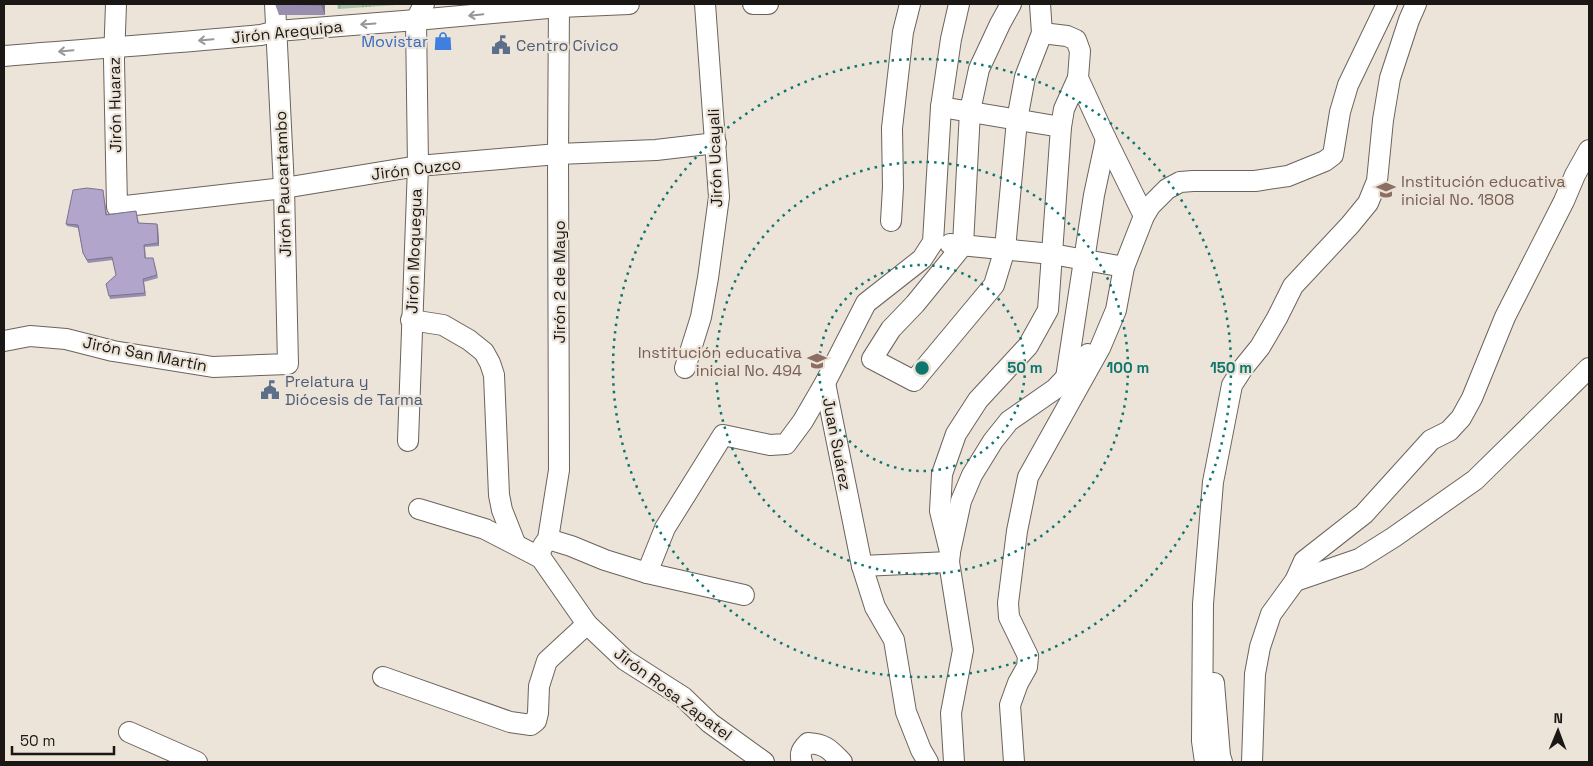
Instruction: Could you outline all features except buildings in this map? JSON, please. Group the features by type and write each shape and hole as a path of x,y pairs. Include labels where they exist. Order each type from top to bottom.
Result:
{"street":[{"name":"Jirón Huaraz","path":"116,4 118,207"},
{"name":"Jirón Paucartambo","path":"275,4 284,188 288,364"},
{"name":"Jirón Arequipa","path":"4,56 261,35 277,31 420,12 559,5 629,4"},
{"name":"Jirón Ucayali","path":"685,368 701,318 719,197 705,4"},
{"path":"753,4 768,4"},
{"path":"891,221 893,187 892,128 903,32 910,4"},
{"path":"959,4 951,39 941,107 933,242 1052,254 1124,267"},
{"path":"1011,4 979,70 970,112 963,245 915,304 891,329 872,359 914,381 994,285 1005,249 1017,120 1025,77 1042,33 1040,4"},
{"path":"1014,762 1010,705 1018,682 1027,667 1028,656 1009,617 1008,603 1017,531 1028,477 1078,389 1109,328 1116,310 1124,267 1144,216 1150,206 1168,189 1180,182 1193,180 1255,181 1288,176 1325,161 1333,155 1340,112 1348,85 1387,4"},
{"path":"1205,762 1202,741 1203,604 1213,482 1232,385 1264,340 1292,286 1350,225 1368,203 1377,181 1383,120 1390,78 1416,4"},
{"name":"Jirón 2 de Mayo","path":"545,548 559,470 559,5"},
{"name":"Jirón Moquegua","path":"408,441 418,166 420,12"},
{"path":"954,762 951,714 963,650 940,511 942,474 956,434 978,400 1028,346 1048,310 1061,127 1064,109 1078,78 1080,52 1076,40 1067,36 1042,33"},
{"path":"1078,78 1144,216"},
{"path":"941,107 1061,127"},
{"path":"1066,378 1094,195 1106,139"},
{"name":"Jirón Cuzco","path":"118,207 284,188 418,166 558,154 656,150 716,143"},
{"path":"1252,762 1255,674 1260,647 1271,614 1295,581 1304,561 1364,514 1431,440 1449,431 1461,418 1472,398 1505,317 1589,150"},
{"name":"Juan Suárez","path":"928,762 921,750 906,712 894,640 875,607 862,566 825,383 866,303 922,259 933,242"},
{"path":"411,320 443,325 469,340 484,352 490,363 494,375 499,495 502,510 515,543"},
{"path":"949,557 961,501 972,475 992,441 1009,421 1055,389 1080,364 1109,328"},
{"name":"Jirón San Martín","path":"4,341 30,336 66,339 113,351 213,367 288,364"},
{"path":"1295,581 1359,559 1394,537 1475,480 1589,368"},
{"path":"647,573 665,528 723,435 770,445 786,444 803,421 825,383"},
{"name":"Jirón Rosa Zapatel","path":"419,509 485,530 515,543 545,548 588,624 625,660 683,697 710,723 764,762"},
{"path":"545,548 571,546 605,560 647,573 744,595"},
{"path":"862,566 949,557"},
{"path":"383,677 510,722 531,726 536,721 538,713 539,686 547,661 588,624"},
{"path":"1203,656 1210,657 1212,660 1222,762"},
{"path":"128,732 197,762"},
{"path":"802,762 800,756 802,749 808,743 818,743 827,747 842,762"}],"green space":[{"path":"337,4 410,4 338,9"}],"place":[{"name":"Movistar","path":"443,41"},
{"name":"Centro Cívico","path":"501,45"},
{"name":"Institución educativa inicial No. 1808","path":"1386,190"},
{"name":"Institución educativa inicial No. 494","path":"817,361"},
{"name":"Prelatura y Diócesis de Tarma","path":"270,390"}]}
